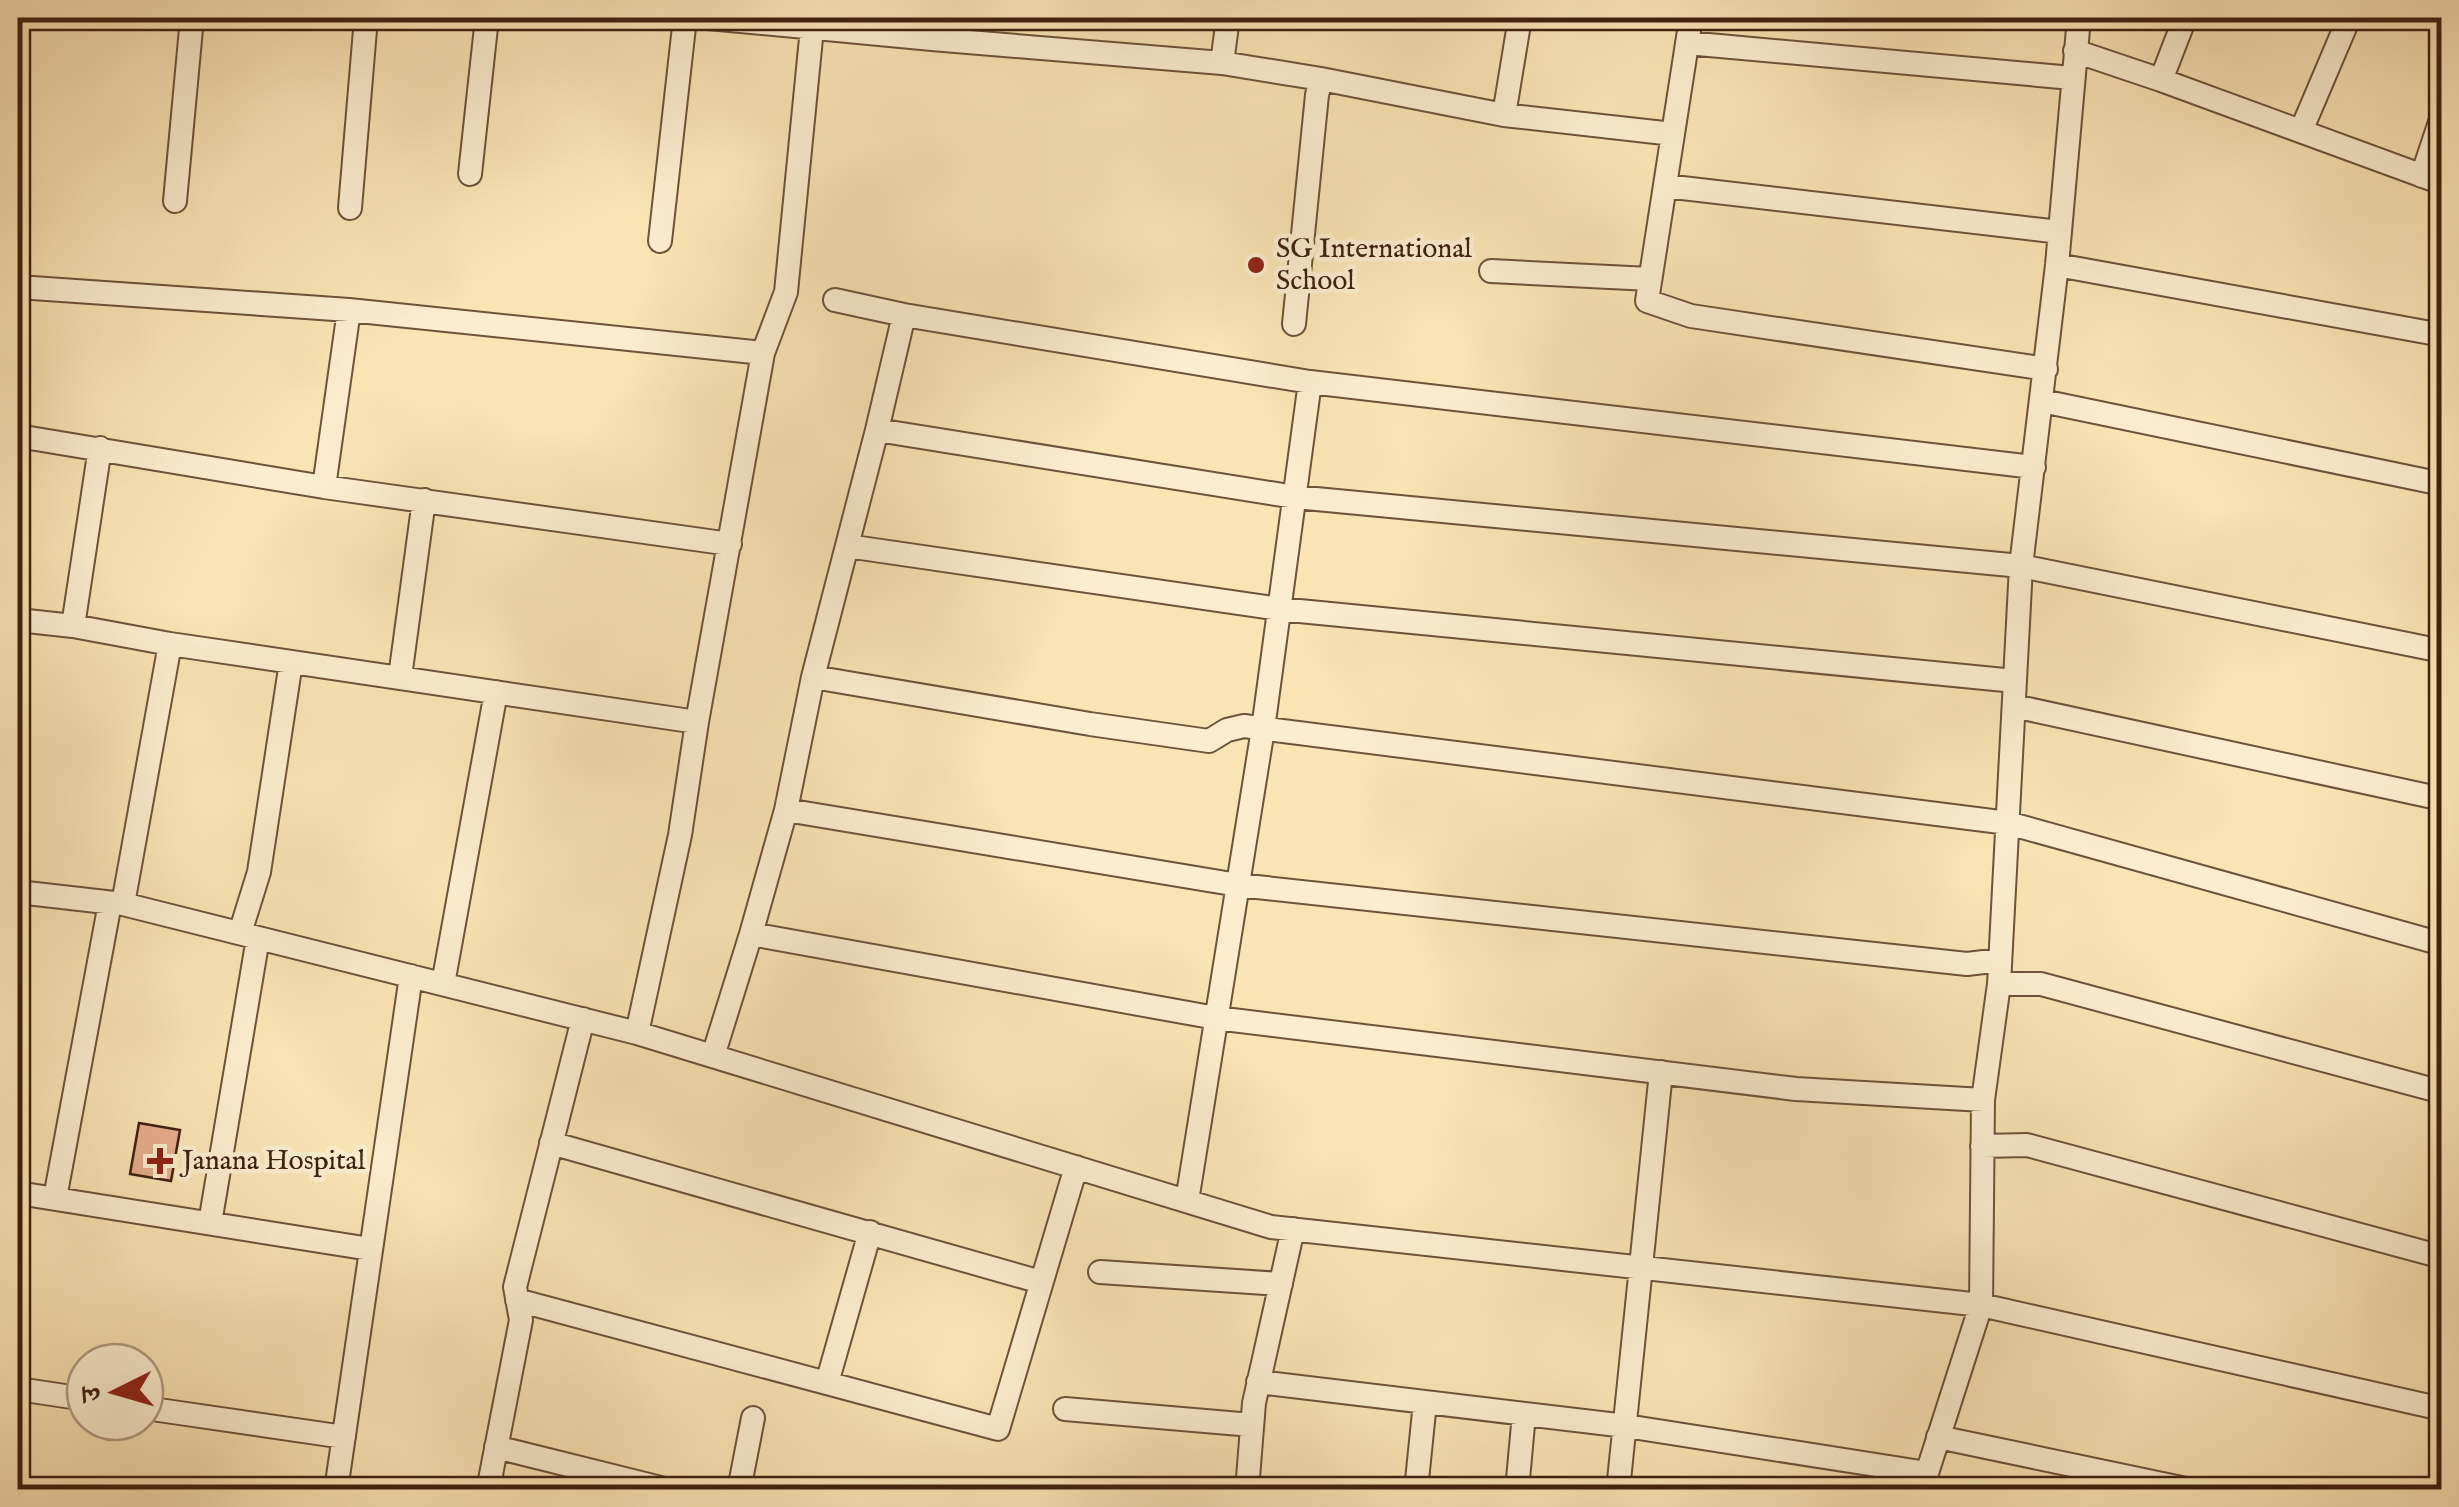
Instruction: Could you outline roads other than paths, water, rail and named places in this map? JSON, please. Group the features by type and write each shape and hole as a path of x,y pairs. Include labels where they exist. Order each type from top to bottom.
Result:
{"street":[{"path":"175,201 192,18"},
{"path":"350,208 366,18"},
{"path":"470,174 487,18"},
{"path":"660,241 686,18"},
{"path":"708,18 812,28 848,24 934,28 1222,63 1504,115 1673,134"},
{"path":"1222,63 1228,18"},
{"path":"1504,115 1520,18"},
{"path":"1691,18 1647,301 1691,316 2046,369"},
{"path":"1258,1382 1626,1426 1926,1481 1980,1306 1983,1100 1999,984 2021,566 2046,369 2079,18"},
{"path":"2161,80 2185,18"},
{"path":"2301,131 2348,18"},
{"path":"637,1033 680,834 764,352 786,292 812,28"},
{"path":"1687,43 2072,78"},
{"path":"2075,50 2432,179 2442,116"},
{"path":"1294,324 1321,79"},
{"path":"1665,186 2060,232"},
{"path":"2057,265 2442,335"},
{"path":"1491,271 1650,279"},
{"path":"18,287 348,310 764,352"},
{"path":"835,300 904,315 1310,382 2034,467"},
{"path":"324,486 348,310"},
{"path":"713,1056 786,810 814,676 904,315"},
{"path":"1187,1201 1263,729 1310,382"},
{"path":"2042,401 2440,480"},
{"path":"878,430 1294,497 2021,566 2442,650"},
{"path":"18,436 324,486 730,544"},
{"path":"73,626 100,448"},
{"path":"400,677 424,500"},
{"path":"847,546 1279,609 2015,680"},
{"path":"18,620 697,722"},
{"path":"54,1198 170,644"},
{"path":"210,1223 291,662"},
{"path":"814,676 1208,741 1244,726 2008,823 2442,944"},
{"path":"442,984 496,692"},
{"path":"2014,706 2442,799"},
{"path":"786,810 1238,885 1968,964 2000,960"},
{"path":"18,892 117,903 637,1033 1271,1227 1980,1306 2442,1408"},
{"path":"751,934 1216,1018 1796,1089 1983,1100"},
{"path":"336,1490 411,976"},
{"path":"1999,984 2041,984 2442,1092"},
{"path":"488,1490 520,1320 515,1287 583,1019"},
{"path":"1618,1490 1661,1072"},
{"path":"552,1143 1041,1282"},
{"path":"1982,1146 2027,1145 2442,1257"},
{"path":"517,1300 998,1429 1076,1167"},
{"path":"18,1193 370,1249"},
{"path":"1247,1490 1258,1382 1293,1229"},
{"path":"828,1383 870,1232"},
{"path":"1100,1272 1281,1284"},
{"path":"18,1389 65,1396"},
{"path":"1416,1490 1424,1402"},
{"path":"1065,1409 1252,1425"},
{"path":"165,1411 344,1437"},
{"path":"1517,1490 1524,1414"},
{"path":"738,1490 753,1418"},
{"path":"1938,1438 2192,1490"},
{"path":"496,1448 669,1490"}],"place":[{"name":"SG International School","path":"1256,265"},
{"name":"Janana Hospital","path":"160,1161"}]}
